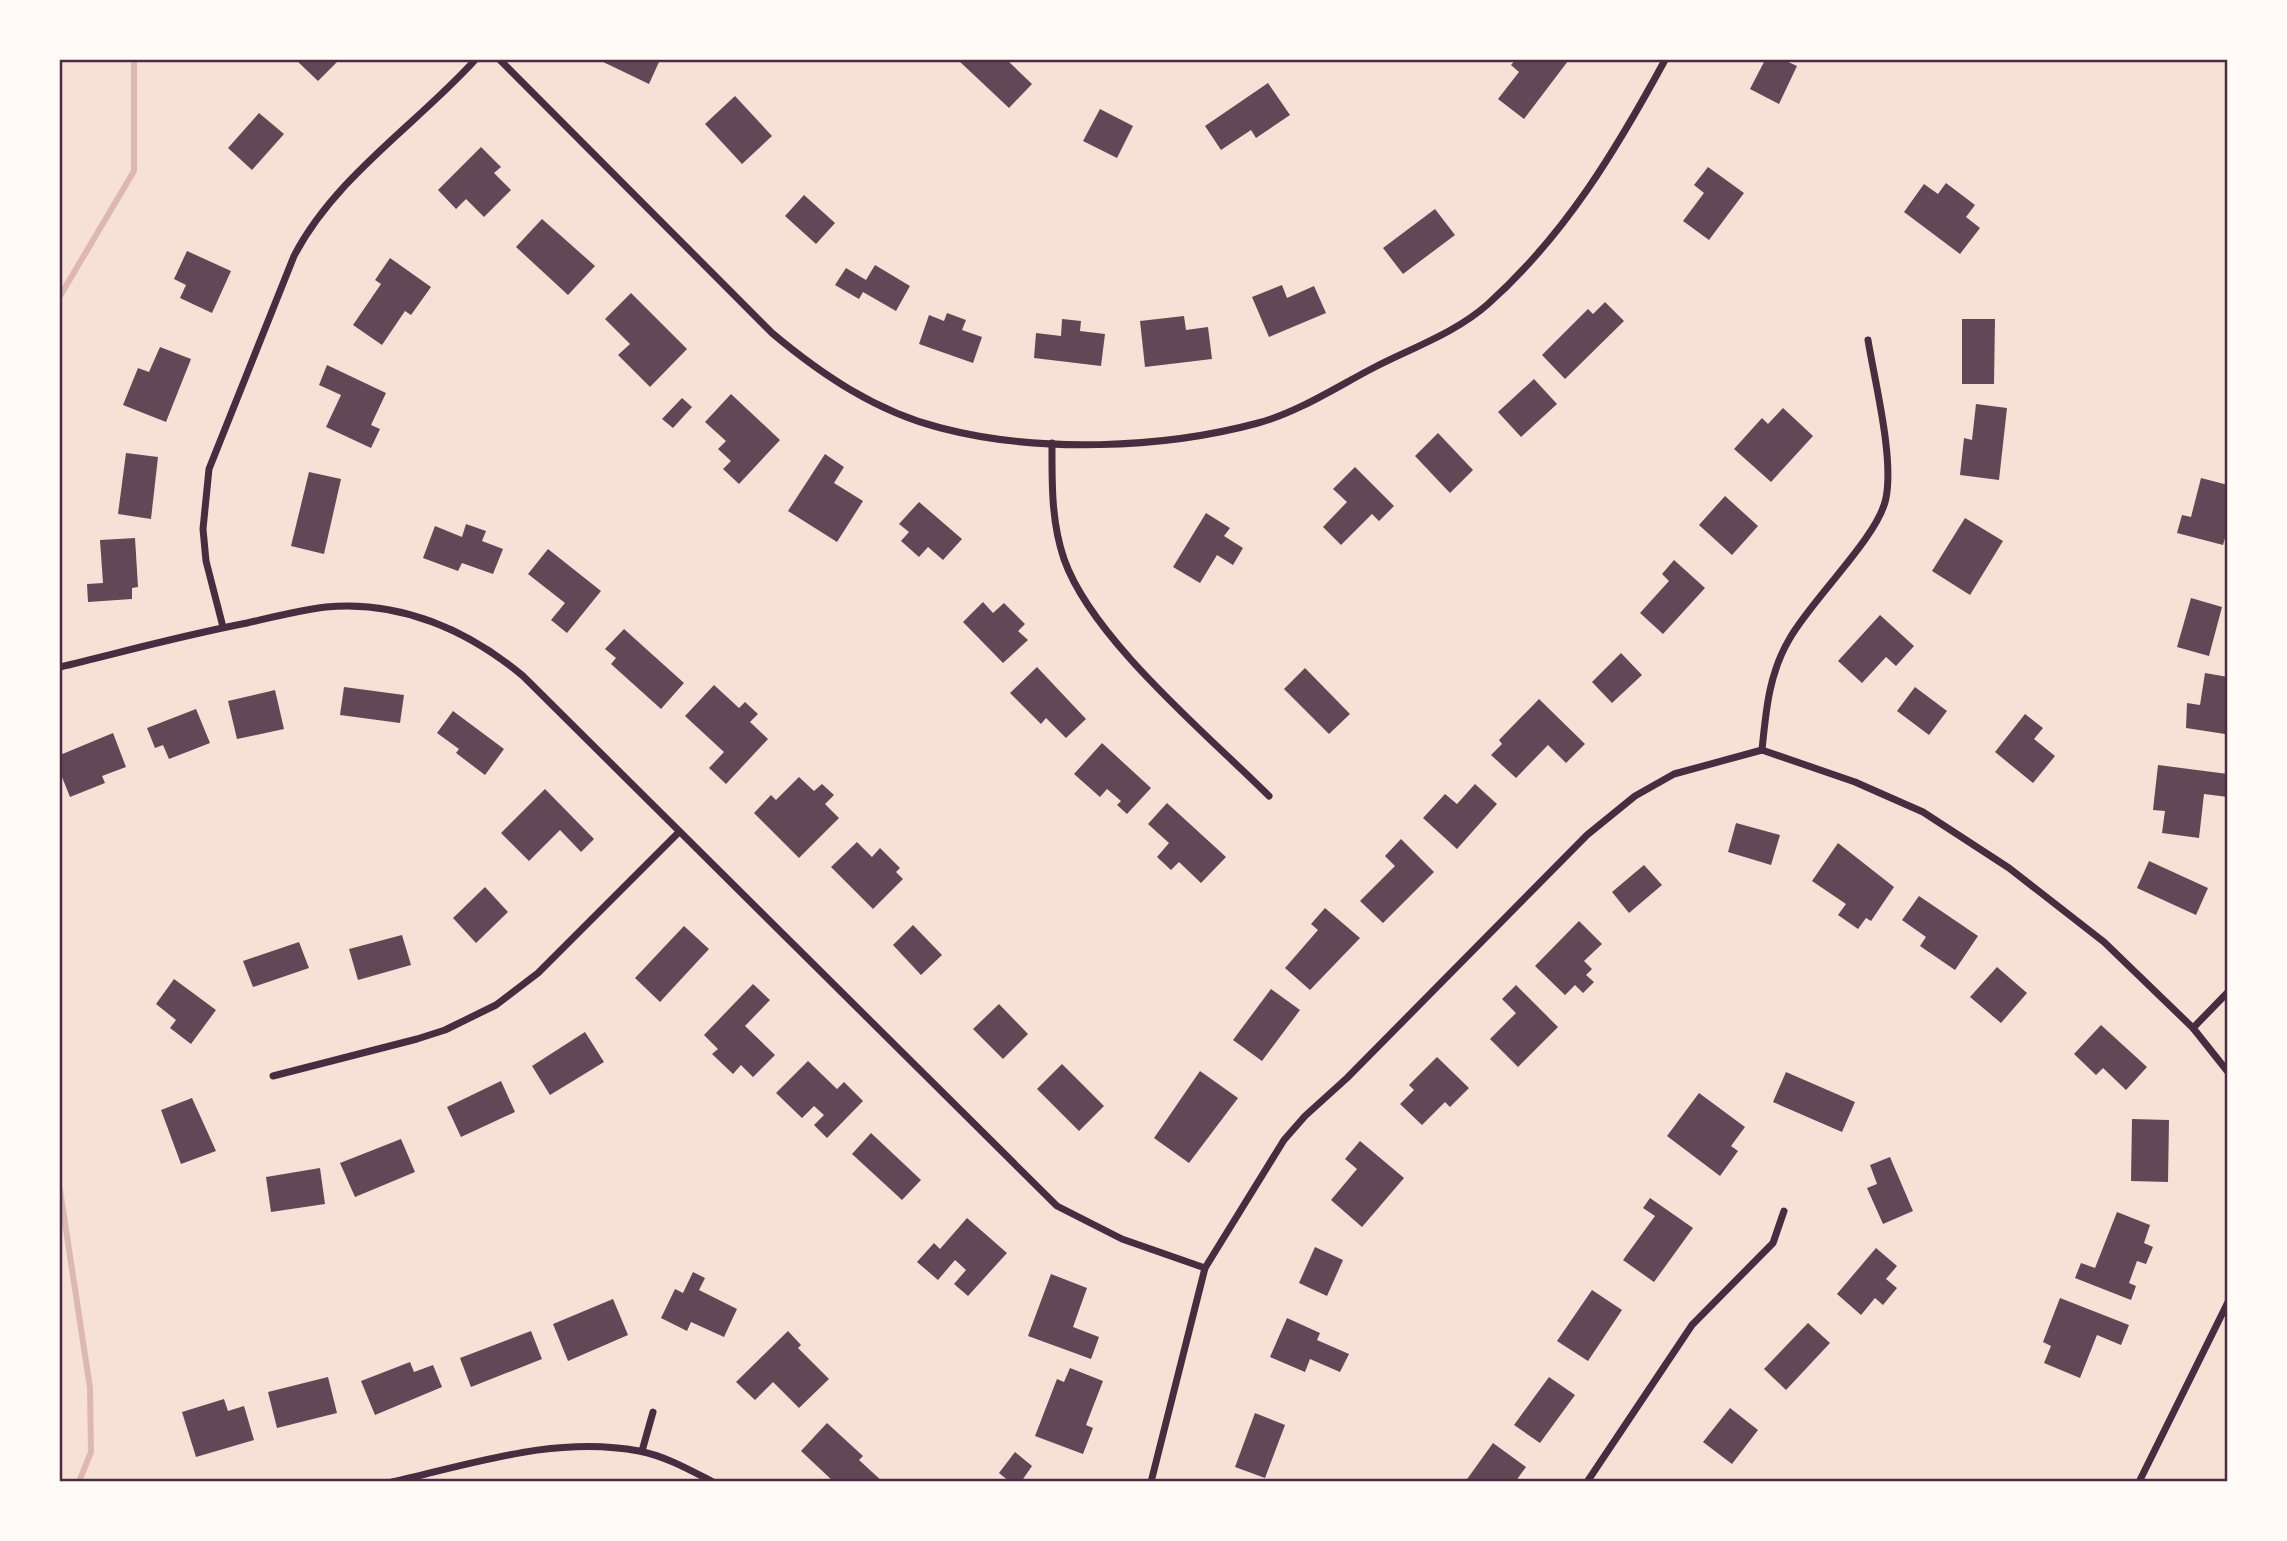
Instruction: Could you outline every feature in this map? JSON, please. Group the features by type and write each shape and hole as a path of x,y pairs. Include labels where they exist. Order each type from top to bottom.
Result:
{"street":[{"path":"223,627 213,592 204,539 209,469 295,256 307,231 341,192 474,60"},
{"path":"500,60 772,334 807,363 848,389 885,407 941,428 1052,443 1105,445 1205,434 1260,422 1304,404 1458,324 1485,306 1512,281 1583,198 1616,150 1665,60"},
{"path":"1762,750 1768,693 1777,662 1803,617 1872,528 1886,499 1888,468 1868,340"},
{"path":"1052,443 1052,489 1057,530 1065,560 1083,597 1141,669 1269,796"},
{"path":"60,667 223,627 325,607 349,606 397,611 456,630 487,648 523,676 1057,1206 1122,1239 1205,1268"},
{"path":"1151,1482 1205,1268 1284,1140 1587,835 1635,796 1674,774 1762,750 1855,782 1923,812 2009,868 2105,943 2193,1028 2228,1072"},
{"path":"272,1076 417,1040 445,1030 496,1005 538,973 679,832"},
{"path":"2193,1028 2228,992"},
{"path":"1587,1482 1692,1325 1773,1243 1784,1211"},
{"path":"2139,1482 2228,1302"},
{"path":"642,1451 653,1412"},
{"path":"392,1482 557,1447 604,1446 642,1451 713,1482"}],"building":[{"path":"296,60 339,60 318,81"},
{"path":"599,60 654,60 659,62 649,84"},
{"path":"958,60 1007,60 1032,84 1009,108"},
{"path":"1515,60 1568,61 1524,119 1498,99 1519,72 1511,65"},
{"path":"1765,60 1784,60 1797,66 1779,104 1750,89"},
{"path":"1268,83 1290,115 1256,138 1251,130 1221,150 1205,126"},
{"path":"735,96 772,136 742,164 705,124"},
{"path":"1100,109 1133,126 1117,158 1083,141"},
{"path":"259,113 284,134 252,170 228,148"},
{"path":"481,147 501,167 494,173 511,190 484,217 466,199 456,209 438,190"},
{"path":"1708,167 1744,193 1709,240 1683,221 1704,193 1694,185"},
{"path":"1946,183 1975,205 1966,217 1980,228 1960,254 1904,212 1924,184 1938,194"},
{"path":"804,195 835,223 816,244 785,216"},
{"path":"1435,209 1455,235 1403,274 1383,248"},
{"path":"542,219 595,266 568,295 516,247"},
{"path":"187,251 231,271 212,313 180,298 186,285 174,279"},
{"path":"390,258 431,287 411,315 405,311 382,345 353,325 381,284 375,280"},
{"path":"875,265 910,286 896,311 863,292 859,299 835,285 846,268 866,280"},
{"path":"1282,285 1287,298 1314,286 1326,313 1269,337 1252,297"},
{"path":"631,293 687,349 650,387 618,355 630,344 605,319"},
{"path":"1605,302 1624,321 1565,379 1542,355 1588,309 1593,314"},
{"path":"947,313 966,320 962,330 982,337 973,363 919,344 929,315 944,321"},
{"path":"1184,316 1186,330 1208,327 1212,359 1145,367 1140,321"},
{"path":"1062,319 1081,321 1080,331 1105,334 1101,366 1034,358 1036,333 1061,336"},
{"path":"1962,319 1995,319 1994,384 1962,384"},
{"path":"160,347 191,359 166,422 123,405 138,368 149,372"},
{"path":"327,365 386,393 371,425 380,429 371,448 326,427 341,395 319,385"},
{"path":"1534,379 1557,404 1521,437 1498,412"},
{"path":"731,394 780,440 739,484 723,469 731,461 718,449 726,441 705,422"},
{"path":"682,398 692,407 673,428 662,419"},
{"path":"1976,404 2007,408 1999,480 1960,475 1964,438 1972,440"},
{"path":"1783,408 1813,436 1771,482 1734,449 1762,418 1768,424"},
{"path":"1438,433 1473,470 1450,493 1415,456"},
{"path":"126,453 158,457 151,519 118,514"},
{"path":"825,454 844,467 834,483 863,501 837,542 788,511"},
{"path":"1355,467 1394,506 1379,521 1372,514 1341,545 1323,527 1347,502 1333,489"},
{"path":"309,472 341,479 324,554 291,546"},
{"path":"2201,478 2228,485 2228,528 2223,545 2177,533 2182,515 2191,517"},
{"path":"1725,496 1758,526 1732,555 1699,525"},
{"path":"919,502 962,539 943,560 928,547 919,557 901,541 909,532 899,524"},
{"path":"1206,513 1230,528 1224,536 1243,548 1233,565 1217,555 1200,583 1173,567"},
{"path":"1965,518 2003,541 1970,595 1932,571"},
{"path":"466,524 486,531 482,541 503,549 493,574 462,563 458,571 423,558 435,526 462,537"},
{"path":"135,538 138,587 132,588 132,599 88,602 87,584 103,583 100,540"},
{"path":"548,549 601,591 567,633 551,620 565,603 528,574"},
{"path":"1674,560 1705,588 1663,634 1640,613 1669,581 1662,574"},
{"path":"2191,598 2222,607 2209,656 2177,647"},
{"path":"983,602 993,613 1004,603 1025,624 1018,631 1028,640 1003,663 963,622"},
{"path":"1880,615 1914,646 1896,666 1886,657 1862,683 1838,661"},
{"path":"624,629 684,683 661,709 611,664 616,658 605,649"},
{"path":"1621,653 1642,675 1612,703 1592,682"},
{"path":"1037,667 1086,719 1066,738 1046,718 1041,724 1010,693"},
{"path":"1305,668 1350,714 1329,734 1284,689"},
{"path":"2205,673 2228,677 2225,734 2186,728 2187,703 2200,705"},
{"path":"714,685 739,708 745,702 758,714 750,722 768,739 726,784 709,768 724,752 685,716"},
{"path":"344,687 404,695 400,723 340,715"},
{"path":"1915,687 1947,711 1929,735 1897,711"},
{"path":"275,690 284,729 237,739 228,701"},
{"path":"1539,699 1585,744 1566,763 1548,745 1516,778 1491,755 1502,744 1499,740"},
{"path":"196,709 210,743 169,759 163,745 155,748 147,728"},
{"path":"453,711 504,749 485,775 456,753 459,749 437,733"},
{"path":"2025,714 2043,728 2034,739 2055,756 2033,783 1995,752"},
{"path":"113,733 126,767 102,776 105,783 70,797 60,772 60,755"},
{"path":"1102,743 1151,788 1127,814 1117,805 1121,801 1107,789 1100,797 1074,774"},
{"path":"2158,765 2228,774 2228,797 2204,794 2199,838 2162,833 2165,811 2153,810"},
{"path":"799,777 814,791 822,784 834,795 825,804 839,818 799,858 754,813 771,795 776,800"},
{"path":"1475,784 1497,804 1457,849 1423,818 1445,794 1457,804"},
{"path":"545,789 594,839 581,852 560,830 529,861 501,833"},
{"path":"1167,803 1226,857 1201,883 1179,862 1171,870 1157,857 1169,843 1148,824"},
{"path":"1736,823 1780,835 1771,865 1728,852"},
{"path":"1401,839 1434,872 1383,923 1360,901 1395,866 1385,856"},
{"path":"857,842 872,857 880,848 900,868 896,872 903,879 873,909 831,867"},
{"path":"1838,843 1894,887 1871,921 1866,918 1858,929 1838,915 1846,904 1812,881"},
{"path":"2149,861 2208,888 2196,915 2137,888"},
{"path":"1644,865 1662,885 1629,913 1612,892"},
{"path":"485,887 508,912 476,943 453,918"},
{"path":"1919,896 1978,936 1955,970 1920,946 1926,937 1902,920"},
{"path":"1325,908 1360,938 1310,990 1285,968 1318,930 1311,924"},
{"path":"1579,921 1602,944 1584,961 1592,969 1586,975 1594,982 1583,993 1575,985 1565,995 1535,966"},
{"path":"913,925 942,955 921,975 893,945"},
{"path":"684,926 709,949 660,1002 635,978"},
{"path":"402,935 411,965 358,980 349,949"},
{"path":"299,942 309,968 253,987 243,961"},
{"path":"1997,967 2027,993 2001,1023 1970,997"},
{"path":"174,979 216,1010 191,1044 170,1028 176,1020 156,1004"},
{"path":"753,984 770,1000 745,1026 775,1055 753,1077 741,1065 733,1074 712,1054 718,1049 704,1035"},
{"path":"1516,985 1558,1027 1518,1067 1490,1039 1516,1013 1502,999"},
{"path":"1271,989 1300,1010 1262,1061 1233,1040"},
{"path":"999,1004 1028,1034 1003,1059 973,1029"},
{"path":"2101,1025 2147,1067 2126,1090 2103,1068 2096,1075 2074,1054"},
{"path":"585,1032 604,1062 550,1095 532,1066"},
{"path":"1437,1057 1469,1088 1450,1107 1445,1102 1422,1125 1400,1104 1414,1090 1409,1085"},
{"path":"808,1061 837,1089 844,1082 863,1101 827,1138 814,1125 824,1115 814,1106 802,1118 776,1093"},
{"path":"1062,1064 1104,1106 1079,1131 1037,1089"},
{"path":"1200,1071 1238,1098 1189,1163 1154,1138"},
{"path":"1786,1072 1855,1102 1842,1132 1773,1102"},
{"path":"501,1081 515,1112 461,1137 447,1107"},
{"path":"1699,1093 1745,1127 1731,1146 1738,1151 1720,1176 1667,1136"},
{"path":"192,1098 216,1151 181,1164 161,1110"},
{"path":"2132,1119 2169,1120 2168,1182 2131,1181"},
{"path":"871,1133 921,1180 902,1200 852,1154"},
{"path":"401,1139 415,1172 355,1197 340,1163"},
{"path":"1360,1141 1404,1178 1362,1227 1331,1200 1357,1169 1345,1159"},
{"path":"1890,1157 1913,1211 1883,1224 1867,1188 1877,1184 1870,1165"},
{"path":"320,1168 325,1204 271,1212 266,1177"},
{"path":"1650,1198 1693,1228 1654,1282 1623,1260 1655,1216 1643,1208"},
{"path":"2117,1212 2150,1225 2144,1243 2153,1247 2146,1264 2137,1261 2129,1283 2136,1286 2131,1300 2075,1278 2081,1263 2095,1268"},
{"path":"967,1218 1007,1253 968,1296 954,1284 966,1270 955,1260 938,1280 917,1262 934,1243 940,1249"},
{"path":"1315,1247 1343,1260 1327,1296 1299,1283"},
{"path":"1876,1248 1897,1266 1886,1279 1897,1288 1883,1305 1875,1298 1861,1315 1837,1294"},
{"path":"693,1272 705,1278 699,1290 737,1309 724,1337 691,1322 687,1331 661,1318 675,1289 683,1293"},
{"path":"1051,1274 1087,1288 1073,1327 1099,1337 1091,1359 1028,1336"},
{"path":"1592,1290 1622,1310 1588,1361 1557,1341"},
{"path":"2060,1298 2129,1325 2121,1345 2097,1335 2080,1378 2044,1363 2051,1346 2043,1342"},
{"path":"613,1299 628,1335 568,1361 553,1324"},
{"path":"1287,1318 1320,1333 1317,1340 1349,1354 1340,1372 1310,1359 1305,1372 1270,1357"},
{"path":"1808,1323 1830,1343 1786,1390 1764,1369"},
{"path":"531,1331 542,1359 471,1387 460,1358"},
{"path":"788,1331 801,1345 798,1348 829,1379 799,1408 773,1382 755,1400 736,1382"},
{"path":"410,1362 414,1372 433,1365 442,1387 375,1415 361,1381"},
{"path":"1070,1368 1103,1381 1086,1425 1093,1428 1083,1454 1035,1436 1057,1379 1064,1382"},
{"path":"328,1377 337,1413 277,1428 268,1392"},
{"path":"1549,1377 1575,1395 1540,1443 1514,1425"},
{"path":"224,1399 228,1411 244,1406 254,1440 196,1457 182,1412"},
{"path":"1730,1408 1758,1430 1732,1464 1703,1442"},
{"path":"1255,1413 1285,1425 1265,1478 1235,1467"},
{"path":"827,1423 863,1456 859,1460 883,1482 834,1482 801,1451"},
{"path":"1493,1443 1526,1467 1515,1482 1465,1482"},
{"path":"1015,1452 1032,1466 1021,1482 1010,1482 999,1473"}],"waterway":[{"path":"60,296 134,171 134,60"},
{"path":"60,1190 90,1388 91,1452 79,1482"}]}
